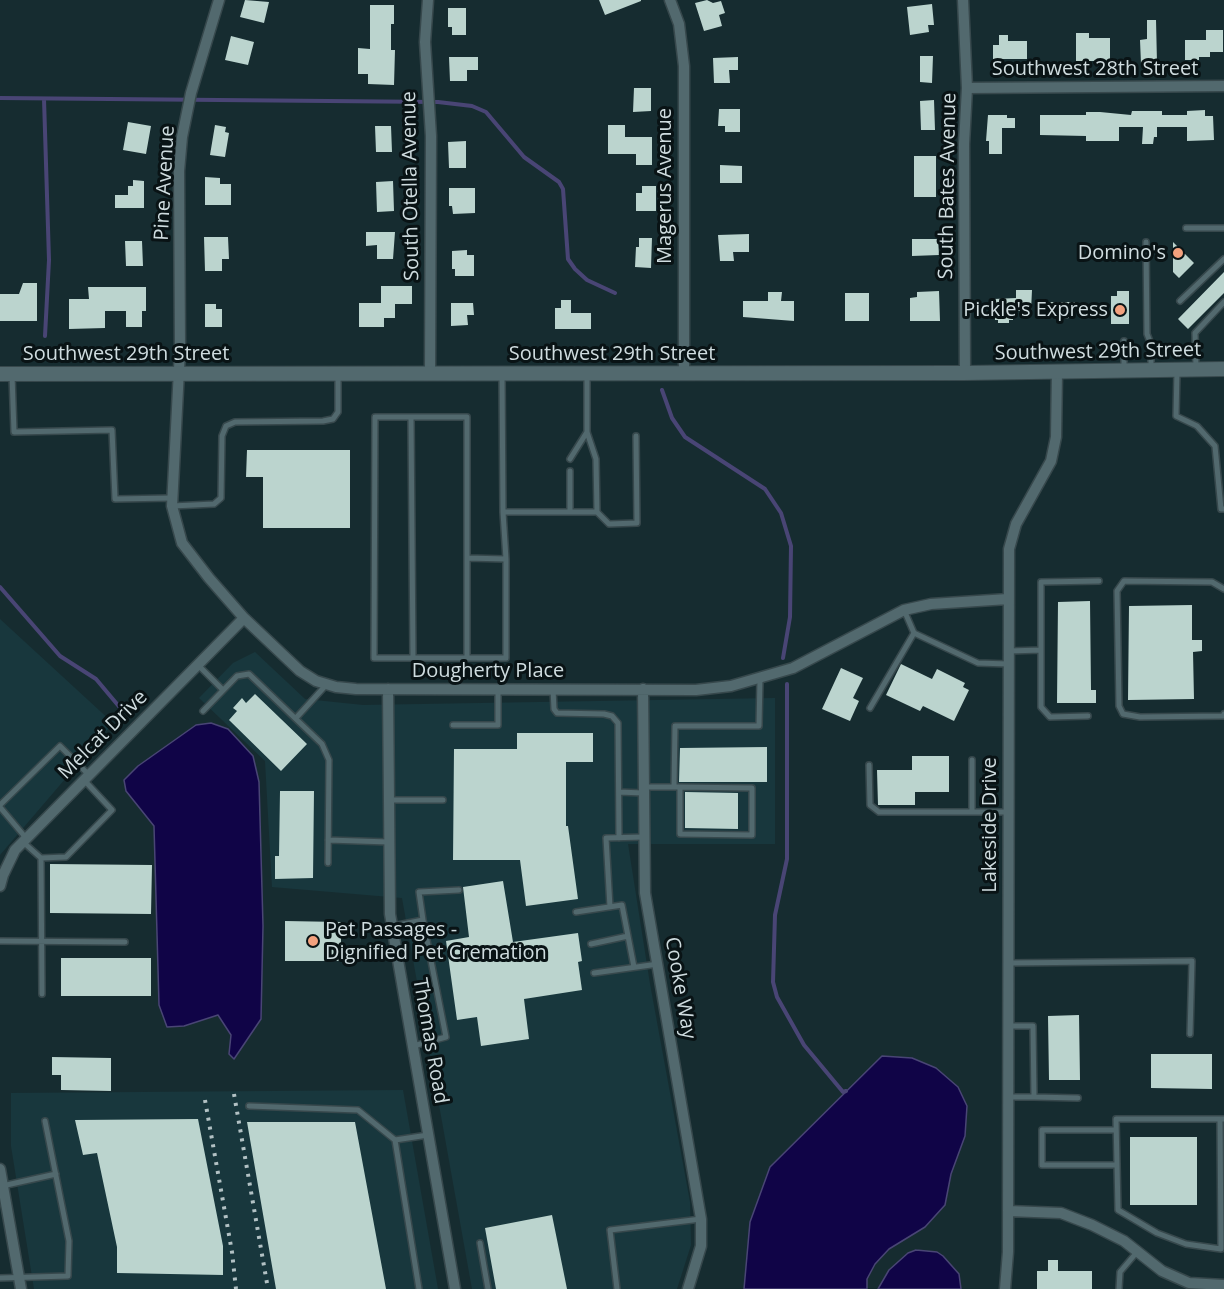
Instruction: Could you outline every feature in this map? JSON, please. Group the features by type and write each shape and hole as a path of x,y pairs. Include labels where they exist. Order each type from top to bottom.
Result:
{"street":[{"name":"Pine Avenue","path":"177,373 180,350 179,171 191,93 219,0"},
{"name":"South Otella Avenue","path":"428,0 425,42 429,110 430,372"},
{"name":"Magerus Avenue","path":"670,0 679,24 684,66 684,374"},
{"name":"South Bates Avenue","path":"963,0 967,87 964,144 965,373"},
{"name":"Southwest 28th Street","path":"967,87 1224,86"},
{"name":"Southwest 29th Street","path":"6,374 965,373 1224,369"},
{"name":"Lakeside Drive","path":"1005,1289 1008,1211 1009,549 1016,524 1052,461 1056,437 1057,372"},
{"name":"Dougherty Place","path":"177,373 172,502 182,543 244,618 300,671 327,684 356,689 696,690 731,686 760,679 841,645 904,610 931,604 1008,599"},
{"name":"Melcat Drive","path":"0,882 8,862 25,840 244,618"},
{"name":"Thomas Road","path":"388,689 388,842 392,927 455,1289"},
{"name":"Cooke Way","path":"643,689 645,893 698,1189 701,1219 701,1246 695,1274 688,1289"},
{"path":"0,1168 1,1186 21,1289"},
{"path":"1008,1211 1061,1213 1092,1225 1137,1252 1162,1271 1189,1283 1224,1285"}],"lane":[{"path":"1186,228 1224,228"},
{"path":"1146,242 1147,334 1151,344 1151,370"},
{"path":"1180,301 1224,259"},
{"path":"1196,369 1195,333 1224,302"},
{"path":"1124,341 1124,371"},
{"path":"1177,369 1176,416 1197,426 1215,446 1221,509 1224,509"},
{"path":"6,374 14,432 112,430 115,499 214,504 220,498 223,489 222,436 226,426 235,422 322,421 333,418 338,412 339,372"},
{"path":"467,658 467,417 375,417 374,658 467,658 507,658 502,373"},
{"path":"586,373 587,432 596,459 597,512 609,524 637,523 636,436"},
{"path":"411,417 413,658"},
{"path":"570,459 587,432"},
{"path":"570,471 570,512"},
{"path":"503,512 597,512"},
{"path":"467,558 506,559"},
{"path":"1088,716 1050,717 1041,707 1041,582 1099,581"},
{"path":"1224,589 1212,582 1124,581 1117,591 1119,706 1123,714 1140,717 1223,716 1224,714"},
{"path":"904,610 914,633 978,663 1008,664"},
{"path":"870,708 914,633"},
{"path":"1008,651 1041,650"},
{"path":"198,665 223,690"},
{"path":"203,711 237,676 249,674 297,718 327,751 328,863"},
{"path":"619,792 677,787 752,788 752,835 680,834 677,787 675,726 759,726 760,679"},
{"path":"297,718 327,684"},
{"path":"453,725 498,725 498,689"},
{"path":"554,689 554,709 557,713 604,714 612,716 618,723 619,838"},
{"path":"41,858 66,857 112,810 60,746 0,806 41,858 42,994"},
{"path":"972,760 972,812"},
{"path":"870,765 870,805 879,812 1008,812"},
{"path":"388,800 443,800"},
{"path":"610,907 606,838 643,837"},
{"path":"328,840 388,842"},
{"path":"413,1046 446,1037 419,892 459,891"},
{"path":"576,912 622,905 634,967"},
{"path":"392,927 423,920"},
{"path":"591,944 628,936"},
{"path":"0,941 125,942"},
{"path":"1008,963 1192,961 1190,1034"},
{"path":"594,973 657,964"},
{"path":"1008,1026 1033,1026 1034,1097"},
{"path":"1008,1097 1078,1098"},
{"path":"249,1106 358,1110 395,1140 419,1289"},
{"path":"1116,1119 1222,1119 1221,1249 1186,1244 1157,1233 1118,1210 1116,1119"},
{"path":"0,1278 68,1276 69,1241 45,1121"},
{"path":"1116,1130 1042,1130 1042,1165 1117,1165"},
{"path":"395,1140 428,1134"},
{"path":"1,1186 56,1174"},
{"path":"617,1289 610,1230 701,1219"},
{"path":"480,1243 488,1289"},
{"path":"1119,1289 1120,1272 1137,1252"}],"shaded area":[{"path":"0,619 113,723 0,855"},
{"path":"255,652 305,699 363,705 775,698 775,844 628,844 650,984 690,1202 691,1245 677,1289 472,1289 402,898 272,887 265,761 199,698 233,663"},
{"path":"211,723 228,729 253,756 259,782 263,926 261,1019 234,1059 229,1054 231,1035 218,1015 184,1026 167,1027 159,1005 154,826 126,791 124,780 138,766 196,725"},
{"path":"882,1056 912,1058 936,1068 958,1087 967,1106 965,1136 951,1174 945,1205 925,1227 889,1249 875,1264 867,1279 867,1289 744,1289 750,1222 770,1167"},
{"path":"403,1090 438,1289 34,1289 11,1146 11,1093"},
{"path":"916,1250 937,1252 943,1256 959,1274 961,1289 878,1289 889,1270 908,1253"}],"building":[{"path":"245,0 269,2 264,23 240,17"},
{"path":"599,0 641,0 641,1 605,15"},
{"path":"707,0 713,3 721,1 725,13 719,15 722,26 704,31 695,3"},
{"path":"932,4 934,25 928,25 929,32 910,35 907,7"},
{"path":"370,5 394,5 391,50 395,50 394,85 368,84 368,74 358,74 358,48 370,49"},
{"path":"448,8 466,8 466,35 452,35 452,27 448,27"},
{"path":"1147,20 1156,20 1157,63 1141,64 1140,40 1147,39"},
{"path":"1206,30 1223,30 1223,52 1210,52 1210,57 1199,57 1199,60 1185,60 1185,40 1206,40"},
{"path":"1076,33 1089,33 1089,38 1110,38 1110,61 1076,61"},
{"path":"999,35 1008,35 1008,41 1027,41 1027,59 993,59 993,45 999,45"},
{"path":"231,36 254,42 248,65 225,60"},
{"path":"920,56 933,56 932,83 920,82"},
{"path":"449,57 478,57 478,70 467,70 467,81 450,81"},
{"path":"738,57 738,70 729,70 730,83 714,83 713,58"},
{"path":"634,88 651,88 651,111 633,112"},
{"path":"934,100 935,130 921,130 920,101"},
{"path":"719,109 740,109 740,132 725,132 725,126 718,126"},
{"path":"1205,110 1205,116 1213,116 1214,140 1187,141 1187,127 1157,127 1157,137 1154,137 1153,144 1142,144 1143,127 1119,127 1119,141 1086,141 1086,136 1040,135 1040,115 1086,115 1086,112 1100,112 1131,115 1132,111 1162,111 1162,115 1187,115 1187,111"},
{"path":"988,115 1007,115 1007,118 1015,118 1015,128 1002,128 1002,154 989,154 989,141 986,141"},
{"path":"128,122 151,126 146,154 123,150"},
{"path":"215,125 226,127 225,132 229,133 225,157 210,155"},
{"path":"608,125 625,125 625,137 652,137 652,165 636,165 636,154 608,154"},
{"path":"375,126 391,126 392,152 376,152"},
{"path":"466,141 466,168 449,168 448,142"},
{"path":"914,156 936,156 936,197 914,197"},
{"path":"720,165 742,166 742,183 720,183"},
{"path":"205,177 220,178 220,184 231,184 231,205 205,205"},
{"path":"133,180 144,181 144,208 115,208 115,195 128,195 128,186 133,186"},
{"path":"393,181 394,211 377,212 376,182"},
{"path":"642,186 656,186 656,211 636,211 636,193 642,193"},
{"path":"449,188 475,188 475,213 453,214 452,206 449,206"},
{"path":"366,232 395,232 393,259 377,259 377,245 366,246"},
{"path":"749,234 749,252 733,252 734,261 720,261 718,235"},
{"path":"204,237 228,237 229,259 222,259 222,271 205,271"},
{"path":"639,238 652,238 651,268 635,267"},
{"path":"912,239 938,239 939,255 912,256"},
{"path":"125,241 142,241 143,266 126,266"},
{"name":"Domino's","path":"1173,242 1194,263 1179,278 1173,272"},
{"path":"467,250 467,255 474,255 474,276 455,276 455,269 452,269 452,251"},
{"path":"1224,272 1224,293 1188,329 1178,319"},
{"path":"23,283 37,283 37,321 0,321 0,294 19,294"},
{"path":"381,286 412,286 412,304 395,304 395,318 384,318 384,327 359,327 359,303 381,303"},
{"path":"88,287 146,287 146,311 142,311 142,327 126,327 126,311 105,311 105,328 69,329 69,299 89,299"},
{"path":"1016,290 1032,290 1031,311 1013,311 1013,320 1009,320 1009,323 998,323 998,320 995,320 994,299 1016,298"},
{"path":"939,291 940,321 910,321 910,298 917,297 917,292"},
{"name":"Pickle's Express","path":"1117,291 1129,291 1129,324 1111,324 1111,296 1117,296"},
{"path":"768,292 782,292 781,301 794,301 794,321 743,317 743,301 768,301"},
{"path":"845,293 869,293 869,321 845,321"},
{"path":"561,300 571,300 571,313 591,313 591,329 555,329 555,308 561,308"},
{"path":"1050,302 1075,302 1075,317 1057,320 1057,314 1050,314"},
{"path":"451,303 473,303 474,315 467,315 468,325 451,326"},
{"path":"205,304 216,304 216,309 222,309 222,327 205,327"},
{"path":"247,450 350,450 350,528 263,528 263,477 246,477"},
{"path":"1090,601 1091,690 1096,690 1096,703 1057,703 1058,602"},
{"path":"1192,605 1192,640 1202,640 1202,651 1193,652 1194,699 1128,700 1129,606"},
{"path":"901,664 932,679 937,669 965,683 963,687 969,690 954,721 923,706 920,711 886,695"},
{"path":"841,668 863,678 853,698 859,701 850,721 822,709"},
{"path":"255,694 307,744 281,771 229,720 237,711 233,708 242,698 246,703"},
{"path":"517,733 593,733 593,762 566,762 566,826 568,826 578,899 526,906 520,860 453,860 454,749 517,749"},
{"path":"767,747 767,782 679,782 680,748"},
{"path":"912,756 949,756 949,792 915,792 915,805 878,805 877,770 912,770"},
{"path":"280,791 314,791 313,878 275,879 275,856 279,856"},
{"path":"685,792 738,793 738,829 685,828"},
{"path":"50,864 152,865 151,914 50,913"},
{"path":"503,881 513,942 578,933 582,961 578,962 582,990 524,999 529,1039 481,1046 477,1017 457,1020 446,941 469,937 463,887"},
{"name":"Pet Passages - Dignified Pet Cremation","path":"285,921 341,922 341,961 285,961"},
{"path":"61,958 151,958 151,996 61,996"},
{"path":"1079,1015 1080,1080 1049,1080 1048,1016"},
{"path":"1151,1054 1212,1054 1212,1089 1151,1088"},
{"path":"52,1057 111,1058 111,1091 61,1090 61,1075 52,1075"},
{"path":"198,1119 223,1246 223,1275 117,1273 117,1247 97,1153 83,1155 75,1120"},
{"path":"247,1122 355,1122 386,1289 276,1289"},
{"path":"1130,1137 1197,1137 1197,1205 1130,1205"},
{"path":"552,1215 567,1289 496,1289 485,1228"},
{"path":"1048,1260 1058,1260 1058,1271 1092,1271 1092,1289 1037,1289 1037,1271 1048,1271"}],"waterway":[{"path":"0,98 438,102 472,106 486,112 524,157 559,182 563,189 568,259 587,280 615,293"},
{"path":"44,99 49,260 45,336"},
{"path":"662,390 672,418 685,437 765,489 781,513 791,546 790,617 783,658"},
{"path":"0,587 60,656 96,679 122,710"},
{"path":"787,684 787,859 775,915 773,982 777,997 804,1045 843,1092 846,1091"}],"railway":[{"path":"234,1094 268,1289"},
{"path":"205,1100 232,1252 236,1289"}],"place":[{"name":"Domino's","path":"1178,253"},
{"name":"Pickle's Express","path":"1120,310"},
{"name":"Pet Passages - Dignified Pet Cremation","path":"313,941"}]}
